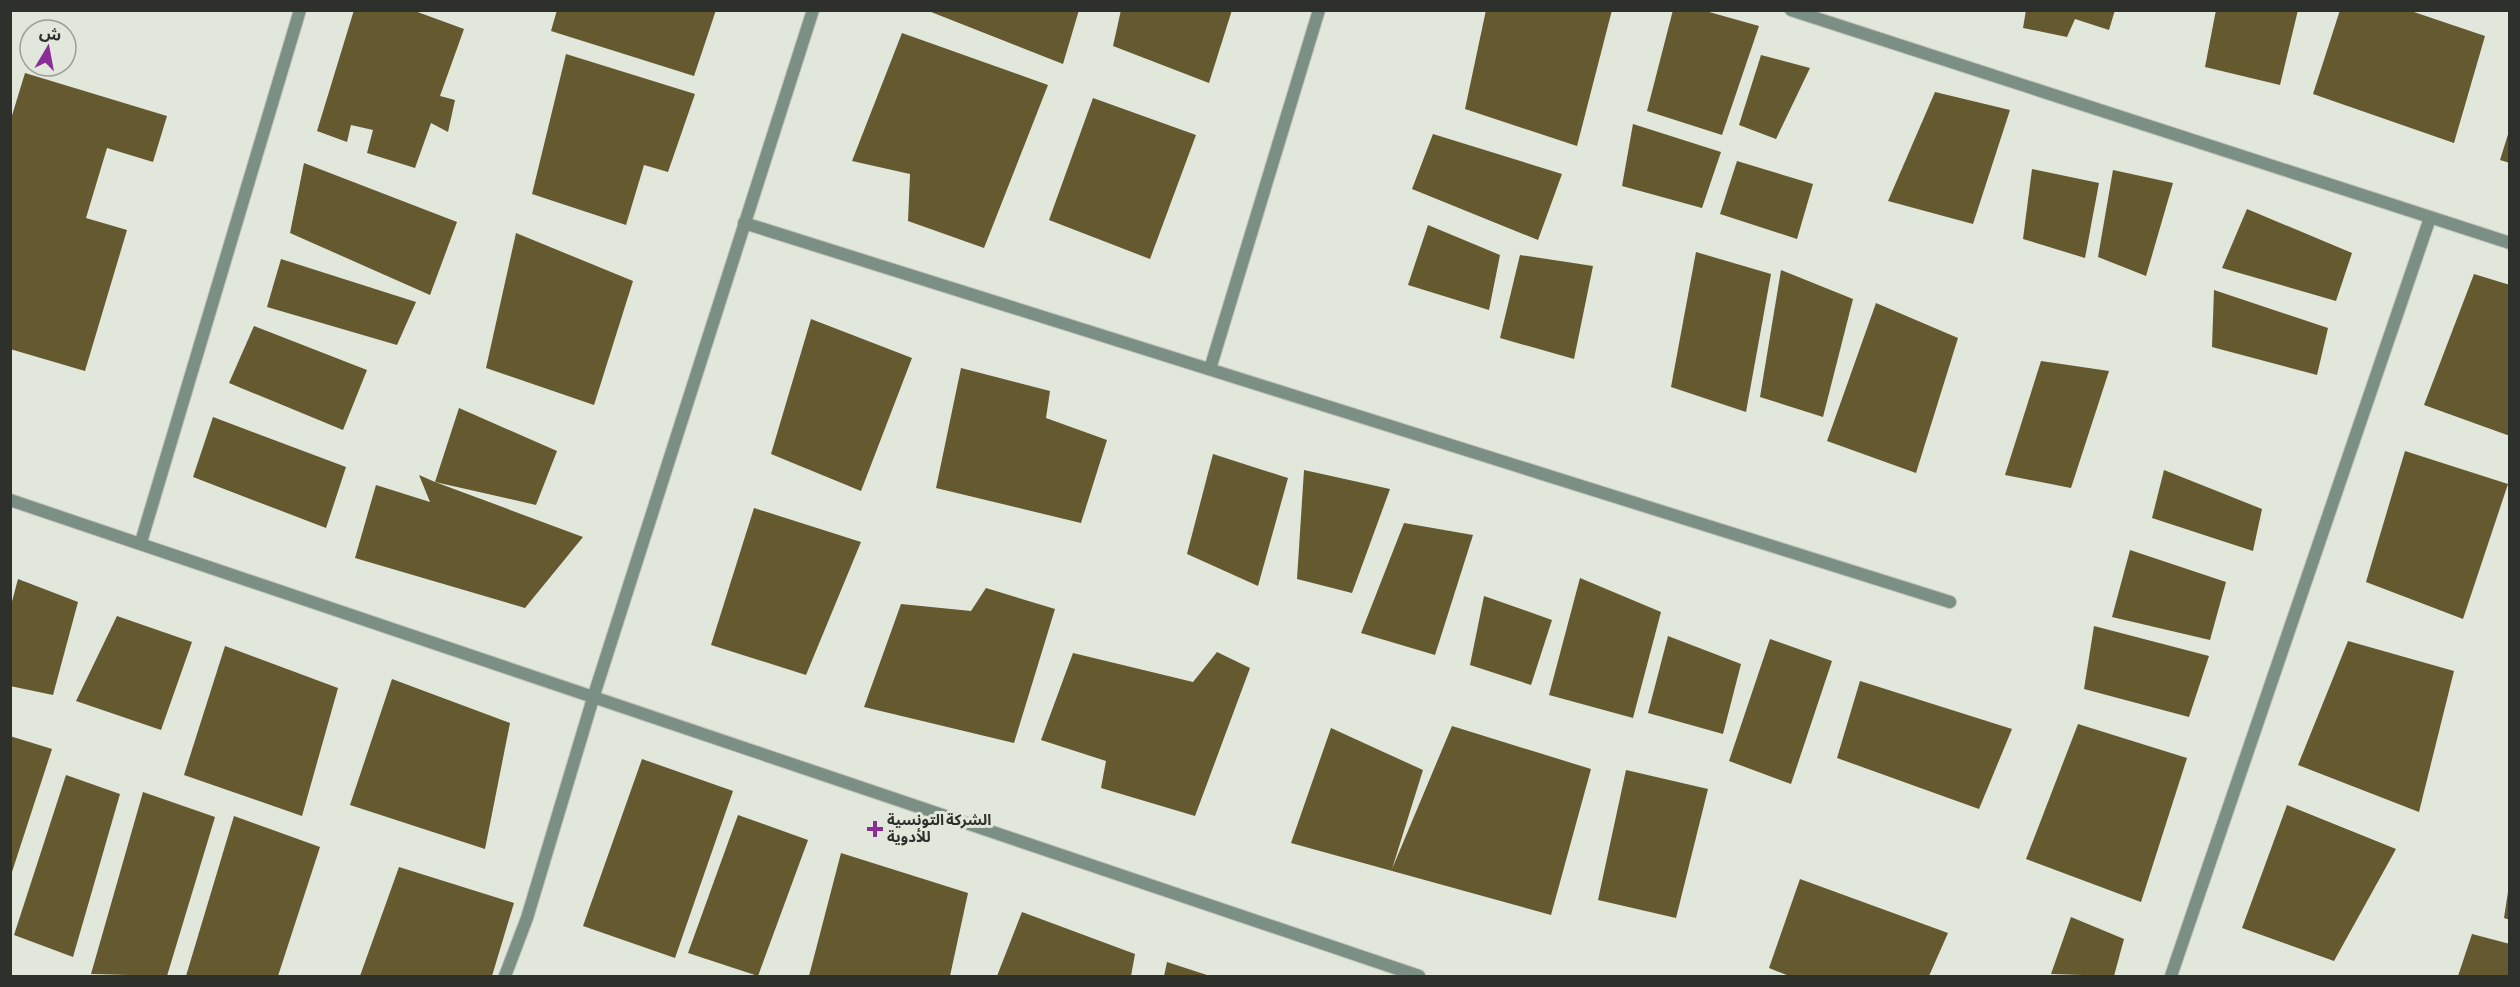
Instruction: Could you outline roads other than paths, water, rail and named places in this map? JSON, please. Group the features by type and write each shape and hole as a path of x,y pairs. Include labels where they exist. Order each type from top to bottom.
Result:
{"street":[{"path":"141,542 300,10"},
{"path":"505,976 527,918 594,695 813,10"},
{"path":"1210,369 1319,10"},
{"path":"1791,10 2510,243"},
{"path":"2171,976 2430,218"},
{"path":"744,223 1950,602"},
{"path":"10,500 594,695 1419,976"}],"place":[{"name":"الشركة التونسية للأدوية","path":"875,829"}]}
